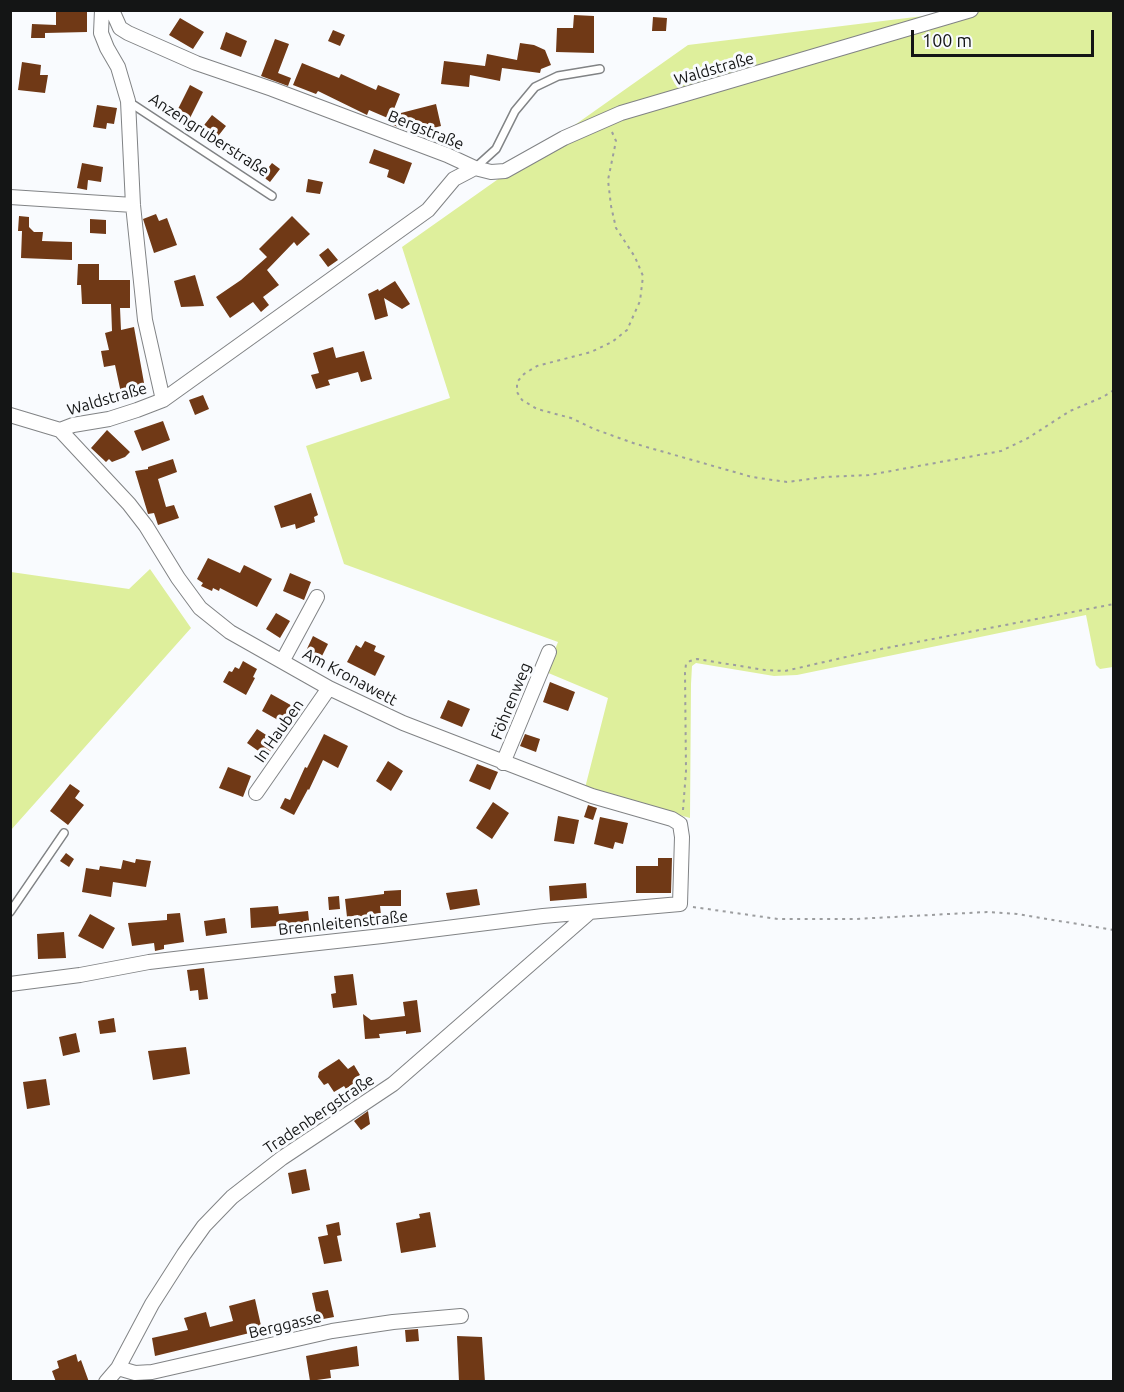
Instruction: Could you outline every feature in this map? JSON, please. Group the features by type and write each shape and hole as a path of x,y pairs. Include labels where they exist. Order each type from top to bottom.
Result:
{"street":[{"name":"Anzengruberstraße","path":"102,10 101,33 118,67 128,101 133,205 145,321 163,400"},
{"name":"Bergstraße","path":"112,10 120,28 177,55 447,154 475,168"},
{"name":"Waldstraße","path":"475,168 492,172 505,171 564,138 633,110 971,10"},
{"name":"Bergstraße","path":"163,400 428,210 454,179 475,168"},
{"path":"10,197 133,205"},
{"name":"Waldstraße","path":"60,430 73,425 109,419 163,400"},
{"path":"10,415 60,430"},
{"name":"Am Kronawett","path":"60,430 129,504 200,608 230,632 329,688 403,723 592,796 672,819 680,824"},
{"path":"282,660 317,597"},
{"name":"Föhrenweg","path":"503,763 549,652"},
{"name":"In Hauben","path":"256,794 329,688"},
{"path":"680,824 682,837 680,904"},
{"name":"Brennleitenstraße","path":"10,984 200,956 543,916 680,904"},
{"name":"Tradenbergstraße","path":"106,1382 118,1368 152,1304 172,1273 204,1226 226,1203 282,1158 393,1084 592,911"},
{"path":"543,916 552,924 555,941"},
{"name":"Berggasse","path":"118,1368 135,1373 152,1372 332,1331 379,1323 461,1316"}],"lane":[{"path":"475,168 496,149 515,111 535,87 558,76 600,69"},
{"name":"Anzengruberstraße","path":"128,101 272,196"},
{"path":"10,912 64,833"}],"path":[{"path":"607,120 616,141 608,180 610,206 616,228 635,257 643,276 640,301 627,330 612,342 591,352 537,366 524,374 517,382 517,392 522,400 537,409 571,418 636,444 752,477 787,482 869,475 1001,451 1028,438 1070,411 1103,398 1113,390"},
{"path":"680,824 686,771 685,673 686,664 690,661 697,659 785,671 873,651 1113,604"},
{"path":"680,904 733,914 778,919 855,919 1007,913 1113,930"}],"green space":[{"path":"964,11 1113,11 1113,667 1100,669 1096,665 1086,615 797,675 774,676 696,663 692,666 691,684 690,818 585,788 608,698 546,672 558,642 344,564 306,446 450,398 402,247 688,45"},
{"path":"150,569 191,628 11,830 11,572 129,589"}],"building":[{"path":"87,10 87,32 45,33 45,38 31,38 32,24 56,25 56,11"},
{"path":"574,15 594,16 594,53 556,52 557,28 573,28"},
{"path":"653,17 667,18 666,31 652,31"},
{"path":"180,18 204,32 193,49 169,35"},
{"path":"333,30 345,35 340,46 328,41"},
{"path":"226,32 247,41 241,57 220,49"},
{"path":"275,39 289,44 278,73 291,78 288,86 261,76"},
{"path":"520,43 534,45 545,50 551,65 541,69 540,73 502,68 500,81 470,75 469,87 441,84 444,61 485,66 487,54 517,60"},
{"path":"22,62 41,65 40,75 48,75 45,93 18,90"},
{"path":"302,63 339,78 341,74 376,90 378,85 400,94 390,119 369,110 367,115 318,91 316,94 293,85"},
{"path":"190,85 203,92 188,122 175,115"},
{"path":"436,104 441,126 413,133 393,125 397,114"},
{"path":"97,105 117,108 114,124 107,123 106,129 93,127"},
{"path":"212,115 226,126 215,140 201,129"},
{"path":"374,149 412,163 404,184 387,177 389,170 369,163"},
{"path":"82,163 103,167 101,182 88,180 87,190 77,188"},
{"path":"272,163 280,169 270,182 262,176"},
{"path":"308,179 323,182 320,194 306,192"},
{"path":"156,214 159,221 167,218 177,245 154,253 143,219"},
{"path":"19,216 29,217 29,227 34,232 43,232 42,241 72,242 72,260 21,258 22,231 18,231"},
{"path":"292,216 310,234 297,246 294,242 267,270 279,285 263,297 269,305 261,312 253,302 230,318 216,297 241,280 267,257 259,249"},
{"path":"90,219 106,220 106,234 90,233"},
{"path":"328,248 338,260 328,267 319,255"},
{"path":"78,264 99,264 99,280 130,280 130,308 120,308 121,330 134,327 146,394 126,398 125,392 121,393 115,365 104,367 101,351 109,350 105,333 112,331 111,304 82,304 81,285 77,285"},
{"path":"195,275 204,306 181,307 174,281"},
{"path":"395,281 410,304 402,309 384,298 388,316 375,320 368,294 378,289 379,291"},
{"path":"333,347 336,358 364,351 372,379 361,382 358,372 328,380 330,385 316,389 311,375 319,373 313,353"},
{"path":"203,395 209,409 195,415 189,400"},
{"path":"163,421 170,440 142,451 134,431"},
{"path":"107,430 130,452 125,457 112,462 109,459 106,462 91,448"},
{"path":"173,459 177,472 158,479 166,507 174,505 179,518 158,525 154,513 148,514 135,471 148,469 148,467"},
{"path":"311,493 318,515 314,517 315,522 296,529 295,524 281,528 274,506"},
{"path":"208,558 240,573 244,565 272,579 257,607 220,588 219,591 213,588 212,591 201,586 203,583 197,579"},
{"path":"290,573 311,582 304,600 283,591"},
{"path":"276,613 290,621 280,638 266,629"},
{"path":"313,636 328,644 320,660 305,653"},
{"path":"365,641 376,646 374,651 385,656 375,676 347,662 356,645 361,648"},
{"path":"243,661 257,669 246,695 223,682 229,671 232,672 235,667 239,669"},
{"path":"550,682 575,692 568,711 543,702"},
{"path":"271,694 296,708 287,725 262,711"},
{"path":"448,700 470,709 462,727 440,718"},
{"path":"257,729 277,742 267,757 247,743"},
{"path":"324,734 348,746 338,768 323,760 294,815 280,808 285,798 290,800"},
{"path":"525,734 540,739 536,752 520,746"},
{"path":"388,761 403,771 391,791 376,781"},
{"path":"477,764 498,772 490,790 469,781"},
{"path":"228,767 251,776 243,797 219,788"},
{"path":"70,784 80,791 75,798 84,805 68,825 50,811"},
{"path":"493,802 509,813 492,839 476,828"},
{"path":"588,805 597,808 593,820 584,817"},
{"path":"558,816 579,820 574,844 554,841"},
{"path":"600,817 628,823 623,844 615,842 613,849 594,844"},
{"path":"66,853 74,859 69,867 60,861"},
{"path":"658,858 672,858 671,893 636,893 636,866 658,866"},
{"path":"136,859 151,861 146,887 113,882 111,897 82,892 86,868 99,870 100,866 121,869 123,860 135,863"},
{"path":"586,883 587,898 550,901 549,886"},
{"path":"477,889 480,905 450,910 446,893"},
{"path":"401,890 401,906 380,906 381,915 347,917 345,899"},
{"path":"339,896 340,909 329,910 328,897"},
{"path":"278,906 279,914 308,911 310,930 290,932 289,925 251,928 250,908"},
{"path":"180,913 184,942 164,945 164,949 155,951 154,943 132,946 128,923 167,920 167,914"},
{"path":"90,914 115,928 103,949 78,936"},
{"path":"225,918 227,933 206,936 204,921"},
{"path":"64,932 66,958 38,959 37,934"},
{"path":"204,968 208,999 199,1000 198,990 190,991 187,970"},
{"path":"353,974 357,1005 333,1008 331,994 336,993 334,976"},
{"path":"417,1000 421,1032 379,1034 380,1038 365,1039 363,1014 371,1020 405,1016 403,1002"},
{"path":"114,1018 116,1032 100,1034 98,1021"},
{"path":"76,1033 80,1052 63,1056 59,1037"},
{"path":"186,1047 190,1074 153,1080 148,1051"},
{"path":"339,1059 348,1069 354,1065 360,1075 355,1078 357,1081 346,1089 344,1086 334,1092 328,1083 324,1085 318,1077 319,1072"},
{"path":"46,1079 50,1105 27,1109 23,1082"},
{"path":"368,1111 370,1124 361,1130 354,1121"},
{"path":"306,1169 310,1190 292,1194 288,1173"},
{"path":"430,1212 436,1247 401,1253 396,1223 420,1218 419,1214"},
{"path":"339,1222 341,1235 337,1236 342,1261 324,1264 318,1237 328,1235 326,1225"},
{"path":"328,1290 334,1317 318,1320 312,1293"},
{"path":"255,1299 262,1330 155,1356 152,1338 188,1330 184,1318 206,1312 210,1327 233,1321 229,1306"},
{"path":"418,1329 419,1341 406,1342 405,1330"},
{"path":"457,1336 482,1337 485,1382 459,1382"},
{"path":"357,1346 359,1366 330,1370 331,1378 310,1381 306,1356"},
{"path":"76,1354 78,1362 81,1360 89,1382 56,1382 52,1371 59,1368 57,1361"}]}
